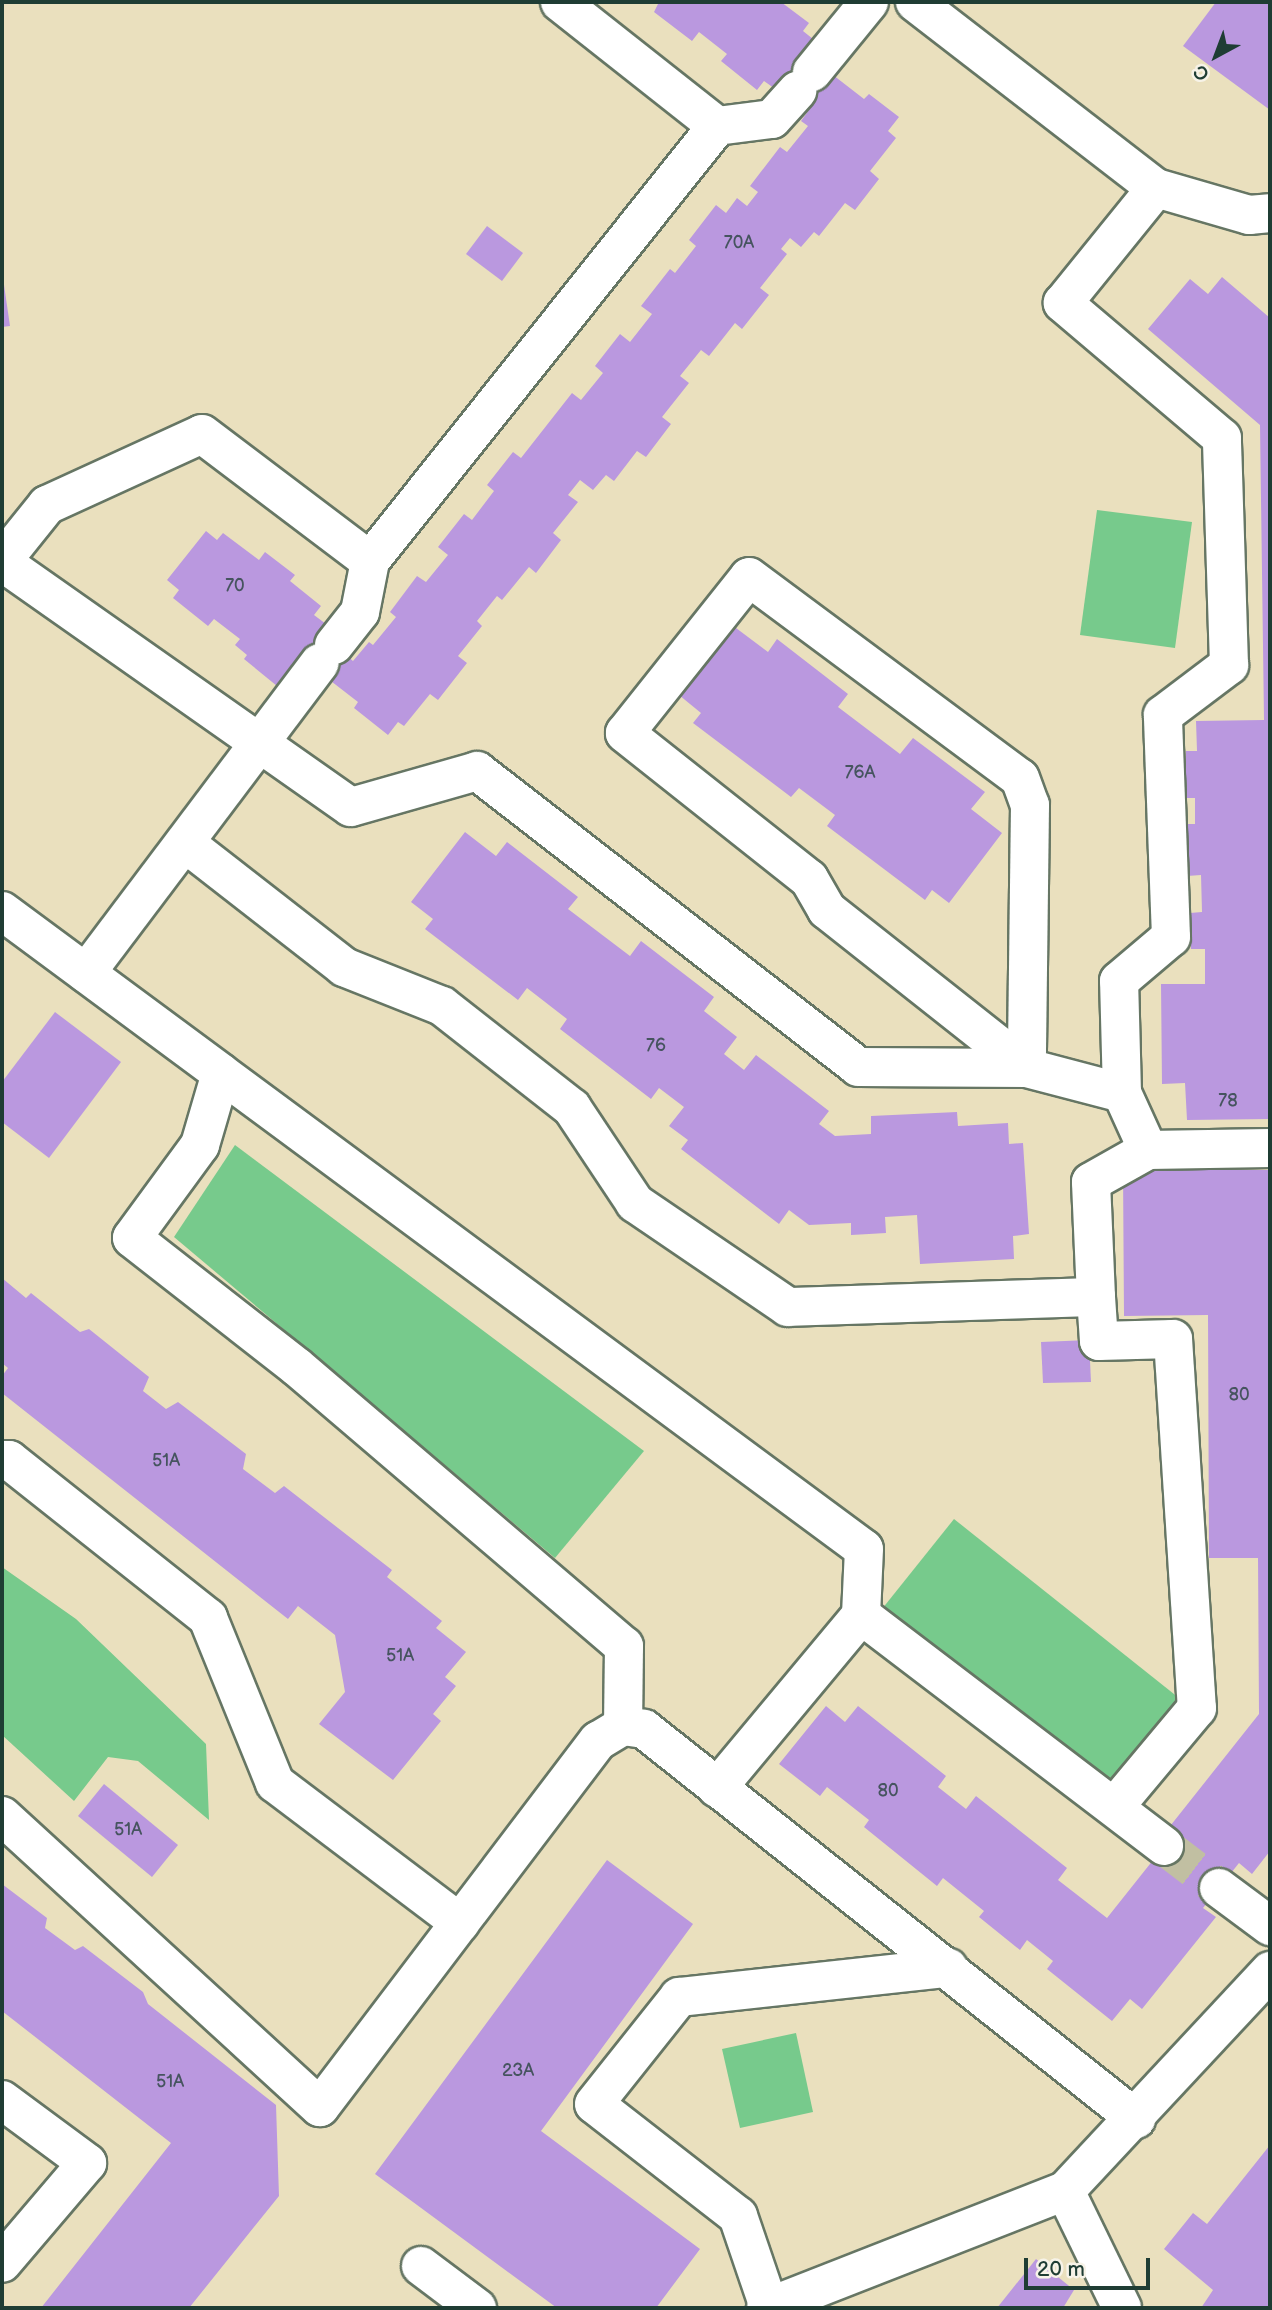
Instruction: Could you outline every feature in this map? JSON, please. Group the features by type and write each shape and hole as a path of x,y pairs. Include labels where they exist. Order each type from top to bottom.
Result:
{"lane":[{"path":"560,2 717,126"},
{"path":"86,973 360,612 370,561 717,126 772,119 869,2"},
{"path":"915,2 1156,188 1249,215 1270,213"},
{"path":"1148,1150 1122,1093 1119,981 1171,937 1163,715 1229,665 1222,438 1063,303 1156,188"},
{"path":"370,561 202,434 47,505 2,562 351,807 477,771 858,1067 1027,1068 1122,1093"},
{"path":"749,578 1020,778 1030,805 1027,1068 827,910 808,879 625,733 749,578"},
{"path":"185,843 344,967 442,1006 572,1108 635,1203 788,1307 1096,1297"},
{"path":"2,911 864,1549 861,1615 717,1788"},
{"path":"221,1073 200,1145 132,1238 297,1367 624,1646 623,1726"},
{"path":"1115,1806 1197,1708 1173,1339 1099,1341 1091,1182 1148,1150 1270,1148"},
{"path":"2,1460 9,1460 208,1618 275,1783 460,1923"},
{"path":"861,1615 1115,1806 1164,1846"},
{"path":"2,1816 320,2107 598,1741 623,1726 644,1729 1136,2119"},
{"path":"1219,1888 1270,1926"},
{"path":"948,1968 679,1997 594,2104 738,2216 768,2308 1065,2190 1136,2119 1270,1971"},
{"path":"2,2100 87,2163 2,2262"},
{"path":"1065,2190 1122,2308"},
{"path":"421,2266 477,2308"}],"green space":[{"path":"1097,510 1192,522 1175,648 1080,635"},
{"path":"235,1145 644,1451 555,1558 174,1237"},
{"path":"954,1519 1184,1702 1112,1793 882,1609"},
{"path":"2,1567 76,1619 206,1744 209,1820 138,1761 108,1757 74,1801 2,1735"},
{"path":"796,2033 813,2112 740,2128 722,2049"}],"building":[{"path":"659,2 781,2 809,23 803,31 818,43 833,75 864,99 869,94 899,117 888,131 896,138 870,171 879,179 855,210 845,203 819,236 814,232 801,247 790,238 781,249 787,254 760,288 769,295 742,329 735,323 709,356 701,350 680,376 689,383 662,417 671,424 646,457 637,451 614,481 606,475 593,490 580,480 568,495 578,502 553,533 561,540 536,573 529,567 502,600 497,596 477,621 482,626 458,656 467,663 438,700 430,694 404,726 398,722 388,735 354,708 358,702 327,678 305,652 277,686 244,659 247,655 235,645 240,639 214,619 208,626 173,598 179,590 167,580 206,531 217,540 223,533 259,560 265,552 295,575 290,581 321,606 314,615 326,624 319,633 353,661 369,642 373,645 396,617 390,612 417,576 426,582 448,555 438,547 464,514 472,520 494,491 487,485 513,452 521,458 572,393 581,400 603,373 595,366 620,334 630,342 652,314 641,306 670,269 675,273 696,246 689,240 716,205 726,213 737,198 747,206 758,192 750,186 780,147 787,152 808,126 801,121 814,103 786,82 778,91 764,81 757,90 721,61 727,54 699,32 692,41 654,12"},
{"path":"1216,2 1270,2 1270,110 1183,46"},
{"path":"487,226 523,253 502,281 466,254"},
{"path":"2,271 10,326 2,327"},
{"path":"1222,277 1270,318 1270,1119 1187,1120 1185,1083 1162,1084 1161,984 1205,984 1205,949 1191,949 1190,913 1202,912 1201,875 1187,876 1186,824 1195,824 1195,798 1186,798 1186,751 1197,751 1196,721 1264,720 1260,425 1148,329 1190,279 1208,294"},
{"path":"732,625 768,652 777,639 848,694 838,707 900,754 913,738 985,792 971,809 1002,833 949,903 932,890 925,900 827,826 835,815 799,788 791,797 693,723 701,713 679,695"},
{"path":"465,832 496,856 507,842 578,897 568,909 630,956 641,941 714,997 704,1011 737,1037 724,1054 744,1070 756,1055 829,1111 819,1124 835,1136 871,1134 871,1116 957,1112 958,1126 1008,1123 1009,1144 1023,1143 1029,1234 1013,1236 1014,1259 920,1264 917,1215 885,1217 886,1233 851,1235 851,1223 809,1225 789,1210 779,1224 681,1149 688,1140 669,1126 684,1107 659,1088 651,1099 560,1029 567,1019 527,988 518,1000 425,929 433,919 411,902"},
{"path":"55,1012 121,1062 49,1158 2,1122 2,1082"},
{"path":"1123,1170 1270,1170 1270,1851 1252,1874 1239,1863 1203,1908 1216,1917 1142,2009 1130,1999 1112,2021 1047,1969 1053,1961 1027,1940 1020,1950 979,1917 984,1911 943,1878 937,1886 864,1827 869,1820 827,1787 820,1796 779,1764 826,1706 845,1722 858,1706 946,1776 938,1787 966,1809 976,1796 1067,1868 1058,1880 1107,1918 1173,1835 1167,1830 1259,1714 1258,1558 1209,1558 1208,1315 1124,1316"},
{"path":"2,1278 26,1298 31,1293 80,1332 89,1329 149,1377 143,1391 166,1409 178,1402 246,1454 243,1469 275,1493 284,1486 392,1570 387,1577 442,1621 436,1628 466,1652 445,1677 456,1686 433,1714 441,1721 393,1780 319,1724 345,1692 335,1635 298,1606 288,1619 2,1393 2,1376 8,1368 2,1363"},
{"path":"1089,1340 1091,1382 1043,1383 1041,1342"},
{"path":"104,1784 178,1845 152,1877 78,1816"},
{"path":"607,1860 693,1924 541,2131 700,2249 656,2308 557,2308 375,2174"},
{"path":"2,1884 47,1918 45,1928 75,1950 83,1946 143,1992 148,2004 276,2105 279,2196 189,2308 41,2308 171,2143 2,2011"},
{"path":"1270,2145 1270,2308 1201,2308 1213,2290 1164,2249 1193,2213 1207,2224"},
{"path":"1036,2259 1074,2290 1063,2308 997,2308"}],"tunnel":[{"path":"1164,1846 1219,1888"}]}
